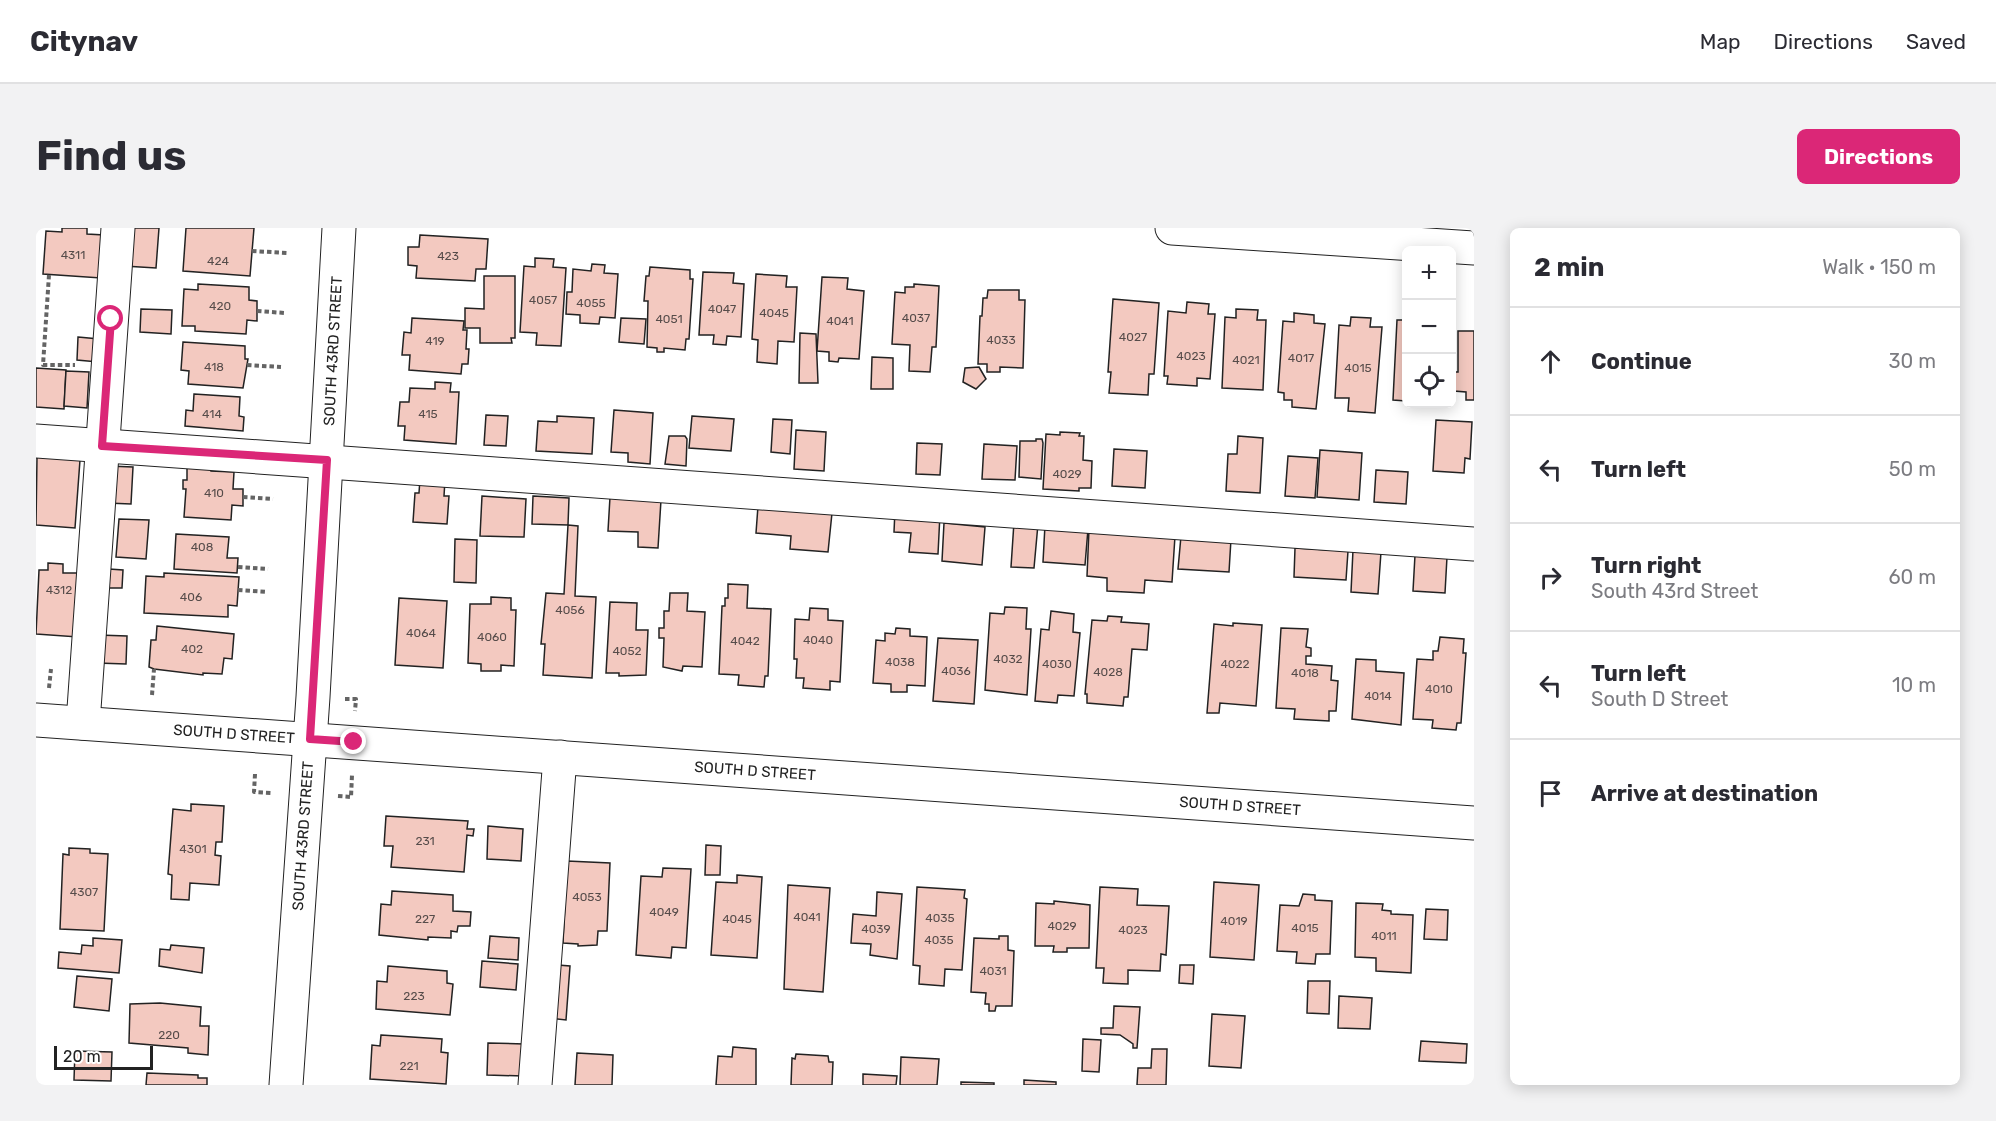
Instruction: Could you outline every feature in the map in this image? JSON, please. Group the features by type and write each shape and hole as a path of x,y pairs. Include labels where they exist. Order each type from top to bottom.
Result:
{"street":[{"path":"83,723 118,228"},
{"name":"SOUTH 43RD STREET","path":"286,1085 310,739 339,228"},
{"path":"1172,228 1474,248"},
{"path":"36,441 327,460 1474,544"},
{"name":"SOUTH D STREET","path":"36,720 1474,823"},
{"path":"535,1085 560,757"}],"path":[{"path":"252,251 288,253"},
{"path":"49,275 43,365 108,366"},
{"path":"257,311 285,313"},
{"path":"248,365 281,367"},
{"path":"243,497 273,499"},
{"path":"238,567 268,569"},
{"path":"238,590 267,592"},
{"path":"338,698 356,699 355,716"},
{"path":"334,796 351,797 352,771"},
{"path":"255,774 254,792 272,793"}],"building":[{"path":"62,228 87,228 87,234 104,235 101,278 43,274 46,231 62,232"},
{"path":"126,228 159,228 156,268 124,266"},
{"path":"186,228 254,228 250,276 183,271"},
{"path":"420,235 488,239 486,269 476,269 475,281 416,278 417,266 408,265 408,247 419,247"},
{"path":"535,258 554,259 553,267 566,268 561,346 536,345 537,333 520,332 524,266 535,267"},
{"path":"592,264 605,265 604,273 618,274 615,318 600,317 599,324 580,323 580,315 566,314 567,292 572,292 573,269 591,271"},
{"path":"650,267 690,270 690,279 693,279 689,339 686,339 685,350 664,348 664,352 657,352 657,348 647,347 648,301 644,301 646,276 649,276"},
{"path":"703,272 734,273 733,283 744,284 741,337 727,336 726,345 713,344 714,335 699,335"},
{"path":"756,274 787,276 786,287 797,287 794,342 778,341 777,364 757,362 758,340 752,339"},
{"path":"484,276 515,276 515,338 511,338 512,343 480,343 480,328 465,328 465,308 484,309"},
{"path":"822,277 848,278 847,289 864,291 859,359 839,358 838,362 829,361 829,352 817,351"},
{"path":"198,284 249,287 249,300 257,301 257,321 247,320 246,334 195,331 195,326 182,326 184,289 198,290"},
{"path":"914,284 939,286 936,347 932,347 930,372 909,371 910,345 892,344 895,292 905,293 905,287 914,287"},
{"path":"988,290 1019,290 1019,300 1025,300 1023,368 1000,367 1000,372 987,372 987,364 978,364 980,316 982,316 983,298 987,298"},
{"path":"1113,299 1159,303 1154,374 1149,374 1148,395 1109,393 1111,372 1108,372"},
{"path":"1187,302 1209,304 1208,314 1215,314 1210,379 1197,378 1197,386 1167,384 1168,376 1164,376 1168,311 1186,313"},
{"path":"141,309 172,310 171,334 140,332"},
{"path":"1236,309 1258,310 1257,320 1266,320 1263,390 1222,388 1225,317 1236,318"},
{"path":"1294,313 1314,315 1314,323 1325,324 1316,409 1292,407 1292,400 1284,400 1284,393 1278,392 1283,321 1294,322"},
{"path":"1351,317 1371,318 1370,327 1382,327 1375,413 1348,411 1349,398 1335,398 1339,325 1350,326"},
{"path":"412,318 464,321 463,330 467,330 466,349 469,349 468,364 462,364 461,374 409,370 410,355 402,355 404,332 411,333"},
{"path":"621,318 646,319 644,344 619,342"},
{"path":"1397,320 1402,320 1402,401 1393,400"},
{"path":"1458,331 1474,331 1474,400 1466,400 1466,392 1456,391 1456,372 1458,372"},
{"path":"800,333 816,334 818,383 799,383"},
{"path":"78,337 99,339 98,362 77,360"},
{"path":"183,342 245,346 245,359 248,359 243,388 188,384 189,371 181,370"},
{"path":"872,357 893,358 893,389 871,389"},
{"path":"979,367 986,379 976,389 963,382 965,368"},
{"path":"36,368 66,370 64,409 36,407"},
{"path":"66,371 89,372 87,408 64,406"},
{"path":"435,382 451,383 450,392 459,392 456,444 404,440 405,426 398,426 400,402 409,402 410,388 435,389"},
{"path":"194,394 240,397 239,416 244,417 243,431 185,426 186,410 193,411"},
{"path":"614,410 653,413 650,464 628,462 628,453 611,452"},
{"path":"486,415 508,416 506,446 484,445"},
{"path":"557,416 594,418 592,454 536,451 538,421 557,422"},
{"path":"692,416 734,419 731,451 689,448"},
{"path":"773,419 792,420 790,454 771,452"},
{"path":"1436,420 1472,422 1470,459 1465,458 1464,473 1433,471"},
{"path":"796,430 826,432 824,471 794,469"},
{"path":"1060,432 1080,433 1079,436 1084,436 1083,460 1092,461 1091,488 1079,488 1079,491 1043,489 1046,434 1060,435"},
{"path":"669,436 685,436 687,439 686,466 665,464"},
{"path":"1238,436 1263,438 1260,493 1226,491 1228,454 1237,454"},
{"path":"1036,439 1042,439 1043,443 1041,479 1019,477 1020,441 1036,441"},
{"path":"917,443 942,444 940,475 916,474"},
{"path":"984,444 1017,446 1015,480 982,479"},
{"path":"1114,449 1147,451 1145,488 1112,486"},
{"path":"1320,450 1362,453 1359,500 1317,497"},
{"path":"1288,456 1318,458 1315,498 1285,496"},
{"path":"37,457 80,460 75,528 36,525"},
{"path":"211,464 211,471 234,472 233,489 243,489 243,506 232,505 231,520 184,517 186,489 183,489 183,480 187,480 187,468"},
{"path":"108,466 133,467 131,504 107,503"},
{"path":"1376,470 1408,472 1406,504 1374,502"},
{"path":"420,479 445,480 444,496 449,496 447,524 413,522 415,493 419,493"},
{"path":"482,496 526,499 524,537 480,536"},
{"path":"533,496 569,498 568,525 532,524"},
{"path":"610,497 661,500 658,548 638,547 638,532 608,531"},
{"path":"758,506 832,513 828,552 790,549 791,536 756,533"},
{"path":"895,510 940,514 938,554 909,552 911,533 894,532"},
{"path":"119,519 149,520 146,559 116,557"},
{"path":"1014,522 1038,524 1034,568 1011,567"},
{"path":"944,523 985,527 982,565 942,561"},
{"path":"568,525 578,526 575,596 596,597 592,678 543,675 545,644 541,644 546,593 564,594"},
{"path":"1045,525 1088,529 1085,565 1043,562"},
{"path":"1089,529 1175,536 1172,582 1145,580 1144,593 1107,591 1107,578 1087,576"},
{"path":"176,534 229,537 227,558 238,558 237,573 174,569"},
{"path":"1181,536 1231,539 1229,572 1178,569"},
{"path":"455,539 477,540 476,583 454,582"},
{"path":"1295,548 1348,551 1346,580 1294,577"},
{"path":"1353,550 1381,552 1378,594 1351,592"},
{"path":"1415,555 1447,557 1445,593 1413,591"},
{"path":"48,563 63,564 63,573 82,573 78,637 36,634 39,570 48,570"},
{"path":"109,569 123,570 122,588 108,588"},
{"path":"164,573 239,577 237,606 228,605 228,617 144,613 146,576 164,577"},
{"path":"728,584 748,585 747,608 771,609 768,676 765,676 764,687 738,685 739,675 719,674 722,606 725,606 725,598 728,598"},
{"path":"670,593 688,593 687,611 705,612 702,667 683,666 682,671 663,667 664,638 659,638 659,628 664,628 664,611 669,611"},
{"path":"491,597 511,598 511,610 516,610 514,666 501,665 501,671 481,671 481,664 468,663 470,604 491,604"},
{"path":"399,598 447,601 443,668 395,665"},
{"path":"610,602 637,603 636,630 648,630 646,675 619,676 619,673 606,673"},
{"path":"1005,607 1027,608 1026,629 1031,629 1027,695 985,690 990,613 1004,614"},
{"path":"810,608 828,609 828,620 843,621 840,682 830,681 830,690 803,688 804,678 796,678 795,619 809,620"},
{"path":"1051,611 1074,614 1073,632 1080,633 1074,696 1058,695 1057,703 1035,701 1041,629 1049,630"},
{"path":"1108,616 1122,617 1121,622 1149,624 1147,650 1132,649 1128,697 1124,697 1123,706 1087,703 1087,694 1085,694 1092,620 1107,621"},
{"path":"1233,623 1262,625 1256,706 1220,703 1219,713 1207,713 1214,624 1233,626"},
{"path":"157,626 234,634 232,659 224,658 222,674 203,673 203,675 149,667 151,640 156,640"},
{"path":"896,628 910,629 910,636 927,637 925,686 907,685 907,692 891,692 891,684 873,683 876,640 885,641 885,633 895,634"},
{"path":"1281,628 1308,629 1306,647 1311,648 1311,656 1306,656 1306,664 1332,666 1331,680 1338,681 1336,711 1329,711 1329,721 1294,719 1295,709 1276,708"},
{"path":"98,635 127,636 126,664 97,663"},
{"path":"1440,637 1464,639 1463,653 1466,653 1461,723 1457,723 1456,730 1432,728 1433,720 1413,719 1417,659 1433,660 1433,651 1438,651"},
{"path":"938,638 978,640 974,704 933,701"},
{"path":"1356,659 1376,660 1376,671 1404,673 1401,725 1352,719"},
{"path":"191,804 224,806 222,842 216,842 215,855 221,856 219,885 190,883 189,900 171,899 172,875 168,874 173,809 191,811"},
{"path":"386,816 468,821 467,829 474,829 473,836 467,835 464,872 391,867 393,846 384,846"},
{"path":"488,826 523,829 521,861 487,859"},
{"path":"706,845 721,846 720,875 705,875"},
{"path":"69,848 90,849 90,853 108,854 104,931 60,929 63,854 69,855"},
{"path":"567,861 610,863 607,931 598,931 597,945 578,946 578,944 563,943"},
{"path":"663,868 691,869 686,948 672,947 671,958 636,955 641,876 662,877"},
{"path":"737,875 762,877 757,958 711,955 716,882 737,883"},
{"path":"1214,882 1259,885 1254,960 1210,957"},
{"path":"788,885 830,888 823,992 784,989"},
{"path":"917,887 965,890 964,898 967,899 962,970 945,969 944,986 919,984 920,966 913,965"},
{"path":"1100,887 1138,889 1137,905 1169,906 1166,955 1161,954 1160,971 1128,970 1128,984 1103,983 1104,968 1096,968"},
{"path":"392,891 453,895 453,911 471,912 470,926 458,926 457,932 451,931 451,938 428,937 428,940 379,935 381,904 391,905"},
{"path":"877,892 902,894 897,959 870,955 871,944 851,943 853,914 876,916"},
{"path":"1303,894 1315,895 1315,900 1332,901 1330,954 1316,954 1315,964 1296,963 1297,952 1277,951 1280,905 1299,906"},
{"path":"1054,901 1090,905 1089,948 1067,948 1067,952 1053,952 1054,946 1035,946 1036,903 1054,904"},
{"path":"1356,903 1383,904 1382,910 1391,911 1391,914 1413,915 1411,973 1376,971 1376,958 1355,957"},
{"path":"1426,909 1448,910 1447,940 1424,939"},
{"path":"490,936 519,938 518,960 488,958"},
{"path":"999,936 1008,936 1008,950 1014,951 1012,1006 996,1006 995,1011 989,1011 989,1004 985,1004 986,993 971,992 974,938 999,939"},
{"path":"93,938 122,940 119,973 58,968 59,952 81,954 82,945 93,946"},
{"path":"171,945 204,948 202,973 159,966 160,949 170,950"},
{"path":"482,961 518,964 516,990 480,987"},
{"path":"545,964 570,966 566,1020 540,1017"},
{"path":"1180,965 1194,965 1193,984 1179,983"},
{"path":"388,966 447,971 447,983 453,984 450,1015 376,1009 377,981 387,982"},
{"path":"77,976 112,979 109,1011 74,1007"},
{"path":"1308,981 1330,981 1329,1014 1307,1013"},
{"path":"1339,996 1372,998 1370,1029 1338,1028"},
{"path":"160,1003 201,1007 200,1026 209,1026 208,1055 188,1053 188,1048 129,1043 130,1004"},
{"path":"1114,1006 1140,1007 1137,1048 1133,1048 1133,1044 1120,1035 1101,1034 1101,1028 1113,1028"},
{"path":"1212,1014 1245,1016 1241,1068 1209,1066"},
{"path":"381,1035 442,1039 441,1052 448,1053 446,1084 370,1079 372,1045 380,1046"},
{"path":"1083,1039 1101,1040 1099,1072 1082,1071"},
{"path":"1421,1041 1467,1044 1466,1063 1419,1061"},
{"path":"488,1043 524,1044 523,1076 487,1075"},
{"path":"733,1047 756,1049 756,1085 716,1085 718,1056 732,1057"},
{"path":"1152,1049 1167,1049 1166,1085 1137,1085 1138,1068 1151,1068"},
{"path":"75,1051 112,1052 111,1081 74,1080"},
{"path":"577,1053 613,1055 612,1085 575,1085"},
{"path":"796,1054 828,1056 829,1062 833,1062 832,1085 791,1085 792,1058 795,1059"},
{"path":"901,1057 939,1059 937,1085 900,1085"},
{"path":"147,1073 198,1075 198,1078 207,1078 207,1085 146,1085"},
{"path":"863,1074 897,1076 896,1085 863,1085"},
{"path":"1024,1080 1056,1082 1056,1085 1024,1085"},
{"path":"961,1082 994,1083 994,1085 961,1085"}],"route":[{"path":"111,319 102,446 327,460 310,739 354,742"}]}
